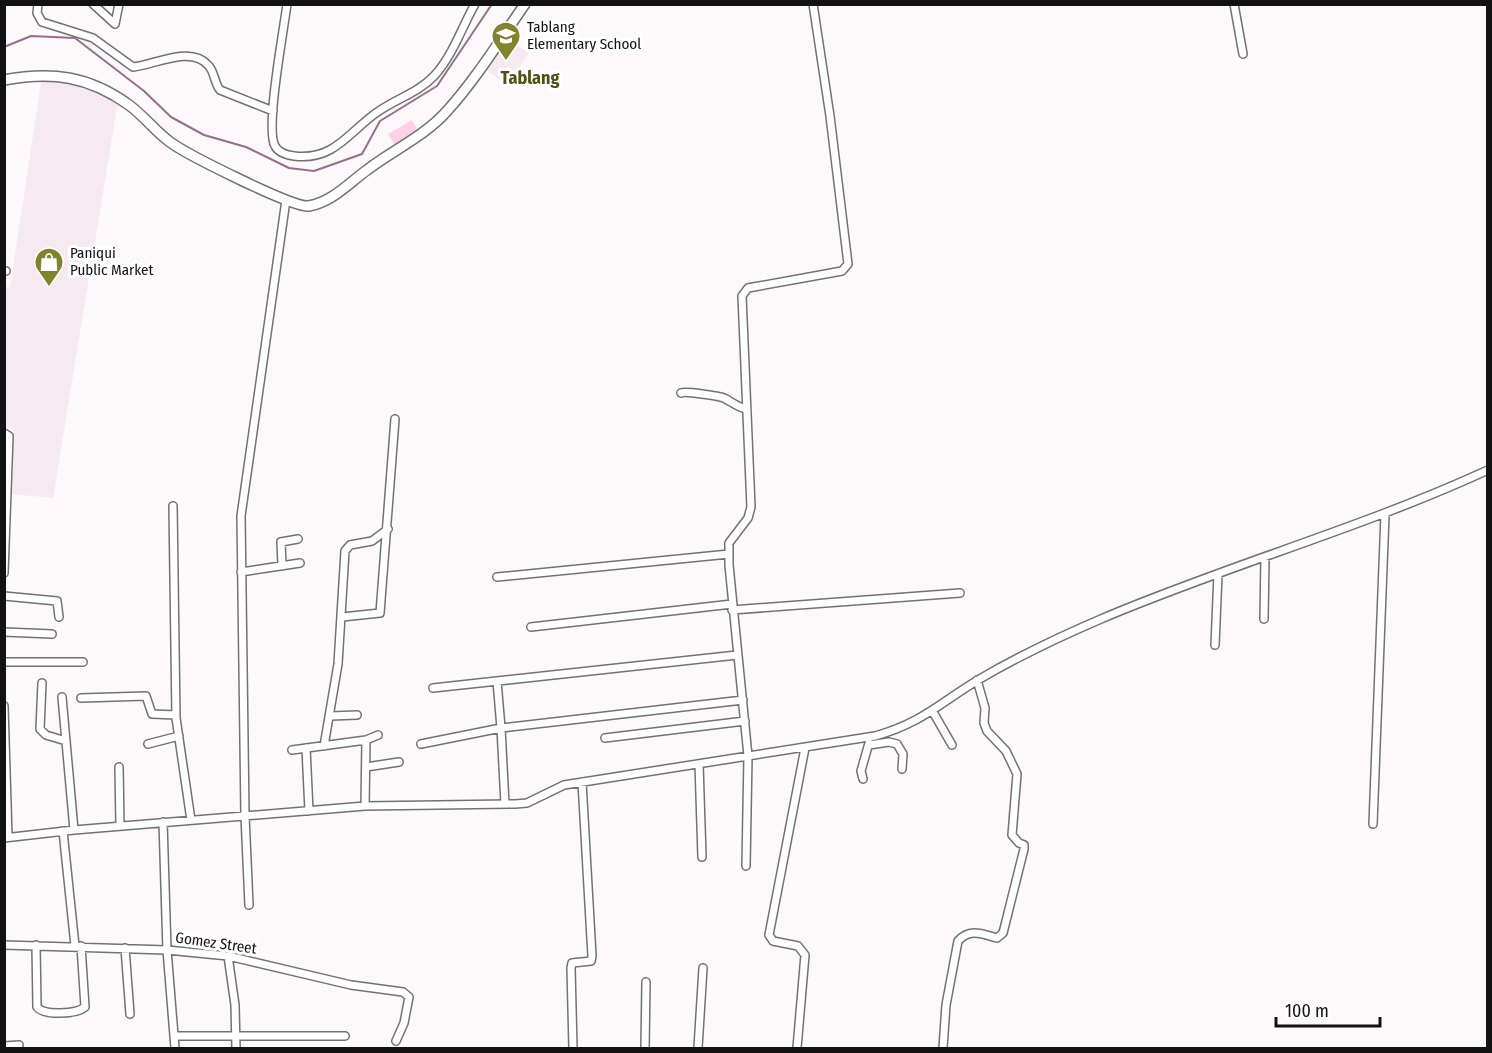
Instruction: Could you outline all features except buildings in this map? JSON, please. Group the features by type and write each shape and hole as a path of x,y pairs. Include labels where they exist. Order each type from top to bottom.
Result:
{"street":[{"path":"38,4 37,13 42,22 93,38 133,67 178,57 197,57 211,68 215,85 220,90 273,111"},
{"path":"93,4 108,21 115,24 119,4"},
{"path":"287,4 273,111 272,137 280,152 303,157 325,153 345,142 376,113 414,92 435,76 475,4"},
{"path":"4,80 58,74 81,81 130,106 159,134 186,152 286,200 308,206 323,202 384,157 423,133 447,111 525,4"},
{"path":"746,866 748,756 732,607 729,554 732,536 750,513 743,351 743,291 748,288 842,271 848,264 830,116 813,4"},
{"path":"1234,4 1243,54"},
{"path":"249,905 245,816 241,516 286,200"},
{"path":"681,393 686,391 718,397 746,409"},
{"path":"342,617 380,613 395,419"},
{"path":"4,433 9,436 4,573"},
{"path":"868,741 902,729 933,712 977,680 1102,619 1218,574 1385,515 1488,470"},
{"path":"173,506 176,715 190,820"},
{"path":"1373,824 1385,515"},
{"path":"324,746 331,716 342,617 345,551 350,545 372,541 388,529"},
{"path":"282,566 281,542 298,539"},
{"path":"497,577 729,554"},
{"path":"1264,619 1265,557"},
{"path":"242,572 300,563"},
{"path":"1215,645 1218,574"},
{"path":"531,627 732,607 960,593"},
{"path":"4,596 54,599 58,604 59,617"},
{"path":"4,632 52,634"},
{"path":"433,688 737,655"},
{"path":"4,662 55,660 83,662"},
{"path":"943,1048 946,1005 958,941 964,934 972,932 998,938 1003,933 1024,849 1024,845 1018,843 1012,835 1017,774 1014,764 987,731 984,723 985,708 977,680"},
{"path":"497,681 505,804"},
{"path":"42,683 40,729 46,735 66,741"},
{"path":"81,698 146,696 152,714 176,715"},
{"path":"62,697 74,830"},
{"path":"421,744 501,728 743,700"},
{"path":"4,706 6,838 163,822 365,806 527,803 564,785 748,756 868,741 897,744 903,753 903,769"},
{"path":"933,712 952,745"},
{"path":"331,716 357,716"},
{"path":"605,738 745,722"},
{"path":"292,750 366,740 378,735"},
{"path":"148,744 178,736"},
{"path":"365,806 366,740"},
{"path":"863,779 861,771 868,741"},
{"path":"306,748 309,811"},
{"path":"797,1048 805,955 798,946 772,941 769,934 805,748"},
{"path":"366,766 399,762"},
{"path":"699,764 702,857"},
{"path":"119,767 120,826"},
{"path":"573,1048 572,963 591,961 592,956 582,782"},
{"path":"163,822 167,950 175,1048"},
{"path":"36,945 37,1007 44,1012 80,1011 85,1007 63,831"},
{"name":"Gomez Street","path":"4,945 167,950 228,956 339,983 407,994 406,1018 396,1041"},
{"path":"125,948 130,1014"},
{"path":"228,956 237,1035 236,1048"},
{"path":"699,1048 703,968"},
{"path":"645,1048 646,982"},
{"path":"174,1036 345,1036"},
{"path":"4,1046 20,1046"}],"shaded area":[{"name":"Tablang Elementary School","path":"505,37 529,53 508,85 484,69"},
{"name":"Paniqui Public Market","path":"42,76 81,84 118,101 53,498 10,494 14,428 5,428 4,287 10,287"},
{"path":"412,120 419,132 395,146 388,134"}],"waterway":[{"path":"4,47 31,36 75,38 144,91 171,117 204,135 246,147 289,168 314,171 362,154 380,121 437,86 492,4"}],"place":[{"name":"Tablang Elementary School","path":"506,62"},
{"name":"Paniqui Public Market","path":"49,288"}],"district":[{"name":"Tablang","path":"530,78"}]}
